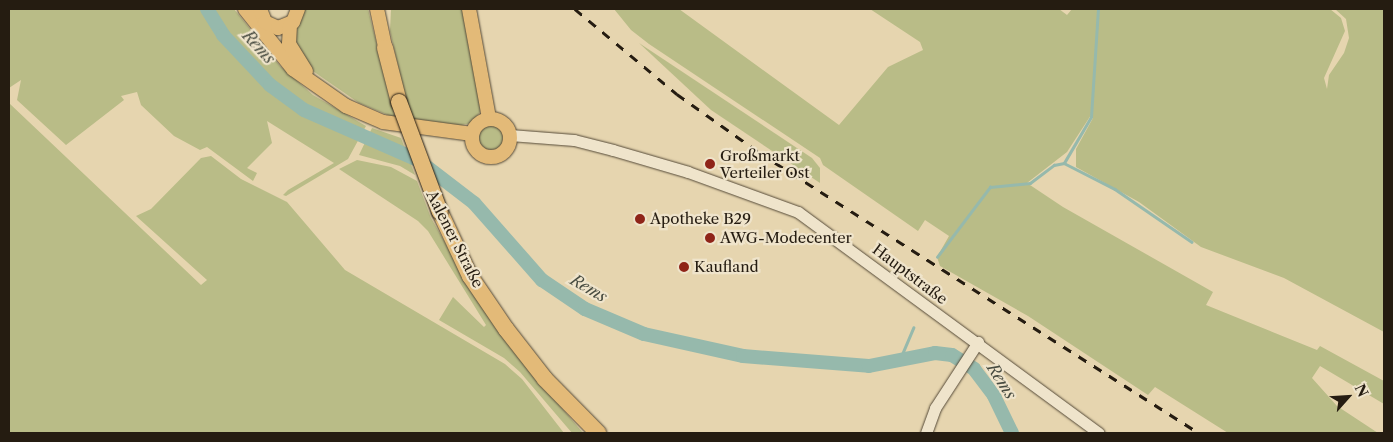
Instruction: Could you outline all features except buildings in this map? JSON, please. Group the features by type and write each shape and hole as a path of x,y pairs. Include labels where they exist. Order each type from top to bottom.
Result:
{"highway":[{"name":"Aalener Straße","path":"385,48 399,102 440,212 470,276 506,329 545,379 598,433"}],"main road":[{"path":"245,9 280,54 302,75 361,113 404,127 472,134"},
{"path":"298,9 290,25 288,39 292,51 310,75 353,103 404,127"},
{"path":"372,9 381,26"},
{"name":"Aalener Straße","path":"377,9 385,48"},
{"path":"385,48 388,9"},
{"path":"469,9 489,118"},
{"path":"259,10 302,75"},
{"path":"270,26 282,28 290,25"},
{"path":"489,118 501,121 510,135 508,148 492,157 476,150 472,134 478,123 489,118"}],"street":[{"name":"Hauptstraße","path":"510,135 574,140 613,150 786,206 810,220 1099,433"},
{"path":"927,428 935,408 978,342"}],"green space":[{"path":"9,9 234,9 280,66 313,95 366,126 348,159 286,196 283,195 288,190 334,163 267,121 272,143 247,168 257,173 253,181 207,147 200,150 174,136 141,105 137,92 121,96 124,100 66,145 17,100 21,80 9,88"},
{"path":"304,9 368,9 395,118 359,103 307,67 299,57 294,33"},
{"path":"391,9 463,9 480,90 480,112 472,123 456,126 411,122 390,31"},
{"path":"614,9 679,9 839,125 888,67 923,50 920,42 870,9 1059,9 1067,15 1072,9 1330,9 1341,18 1345,31 1324,78 1327,89 1329,75 1344,53 1349,38 1346,19 1335,9 1384,9 1384,332 1284,278 1201,247 1139,202 1076,167 1076,149 1093,118 1091,115 1067,152 1027,183 1063,207 1213,292 1206,305 1317,350 1320,346 1384,381 1384,404 1320,366 1312,378 1337,406 1378,433 1228,433 1155,387 1148,395 1028,316 940,266 937,257 949,236 925,220 918,231 823,165 820,158 649,44 631,30"},
{"path":"639,43 812,158 820,168 820,183 711,110"},
{"path":"9,103 201,285 207,280 136,216 151,209 201,158 211,156 241,179 287,202 345,270 505,364 522,379 564,433 9,433"},
{"path":"490,124 500,128 504,138 500,148 490,152 480,148 476,138 480,128"},
{"path":"372,128 401,138 415,175 400,166 359,155"},
{"path":"357,160 391,167 417,181 431,218 463,274 527,367 583,433 572,433 520,372 504,358 439,320 453,297 484,327 486,325 428,231 418,221 339,169"}],"waterway":[{"name":"Rems","path":"207,9 223,35 270,85 304,110 418,160 474,203 542,280 585,309 644,334 743,356 869,366 935,353 952,355 974,369 994,396 1012,433"},
{"path":"937,257 990,187 1030,183 1054,165 1064,163 1091,117 1098,9"},
{"path":"1064,163 1115,189 1192,242"},
{"path":"900,359 913,328"}],"railway":[{"path":"575,9 677,94 760,153 1199,433"}],"place":[{"name":"Großmarkt Verteiler Ost","path":"710,164"},
{"name":"Apotheke B29","path":"640,219"},
{"name":"AWG-Modecenter","path":"710,238"},
{"name":"Kaufland","path":"684,267"}]}
